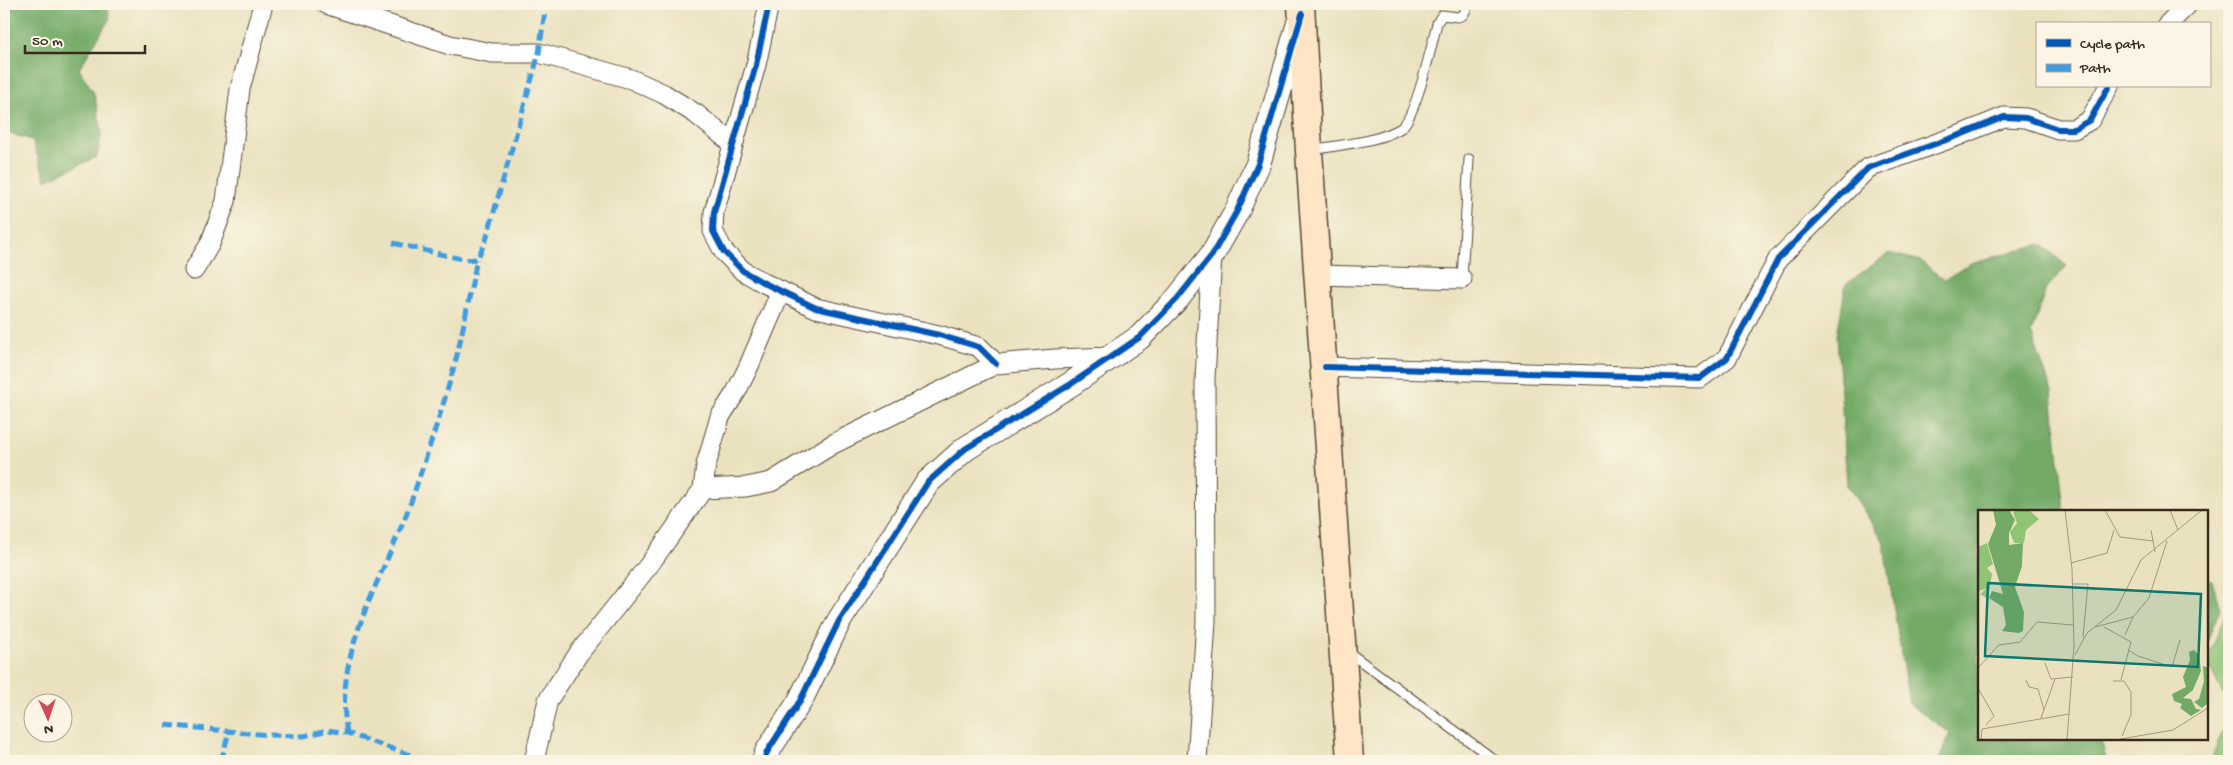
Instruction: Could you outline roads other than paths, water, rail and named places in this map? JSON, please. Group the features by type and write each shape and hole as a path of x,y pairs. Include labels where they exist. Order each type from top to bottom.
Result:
{"main road":[{"path":"1302,9 1309,151 1350,761"}],"street":[{"path":"194,270 210,244 226,201 240,89 263,4"},
{"path":"326,4 450,45 492,53 539,52 631,79 664,94 688,109 733,144"},
{"path":"769,4 756,66 714,212 712,230 724,252 743,271 816,308 939,335 979,347 996,364"},
{"path":"2170,22 2188,4"},
{"path":"764,761 767,752 800,701 838,621 928,482 965,449 1112,357 1140,337 1177,299 1212,255 1236,211 1258,164 1302,9"},
{"path":"1325,367 1700,378 1727,358 1778,259 1868,168 2004,117 2026,118 2058,129 2074,129 2090,120 2108,88"},
{"path":"1197,761 1206,621 1205,379 1212,255"},
{"path":"1318,275 1462,279"},
{"path":"534,761 548,700 579,653 649,564 703,489 706,465 720,417 748,368 780,291"},
{"path":"703,489 746,487 771,482 833,444 996,364 1112,357"}],"lane":[{"path":"1309,151 1384,136 1402,127 1414,105 1437,23 1442,15 1458,17 1463,15 1469,4"},
{"path":"1462,279 1469,159"},
{"path":"1341,647 1496,761"}]}
